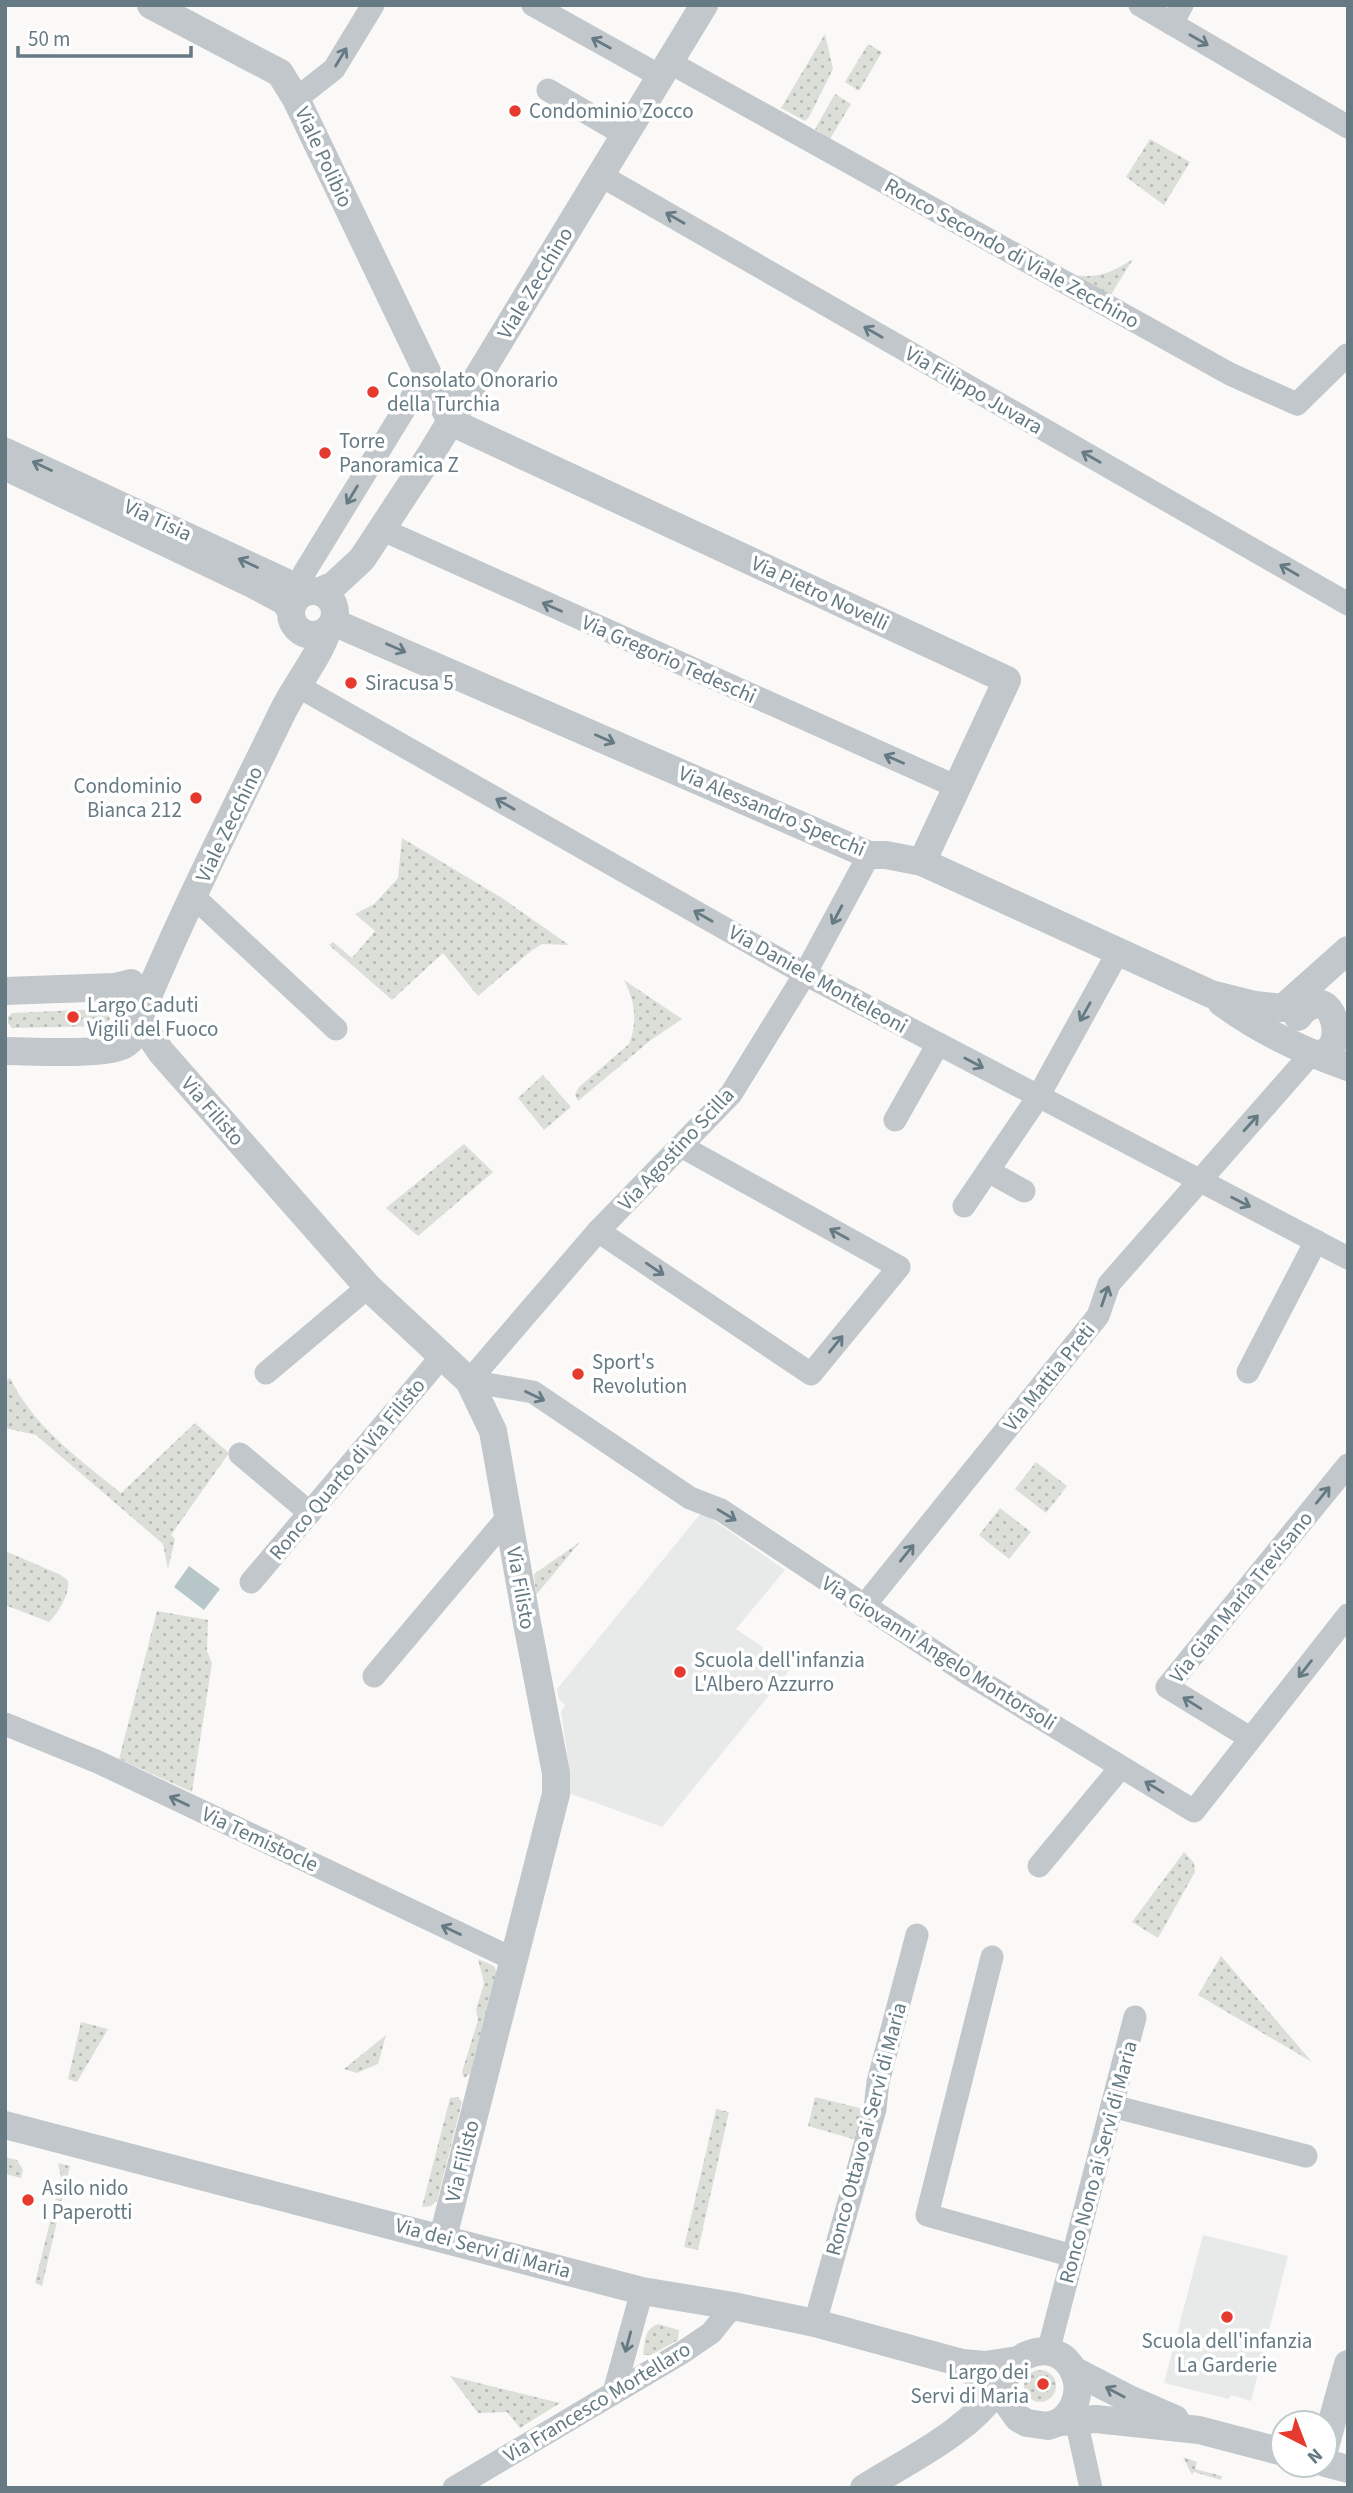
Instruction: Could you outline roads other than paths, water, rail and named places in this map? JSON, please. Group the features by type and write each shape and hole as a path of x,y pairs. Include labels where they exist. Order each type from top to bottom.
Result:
{"street":[{"name":"Viale Polibio","path":"151,5 280,72 296,99 451,422"},
{"path":"296,99 334,69 373,5"},
{"path":"533,5 664,69"},
{"name":"Viale Zecchino","path":"104,1050 124,1045 138,1029 161,965 297,684 322,646 332,622 349,601 362,559 451,422 704,5"},
{"path":"1140,5 1177,14 1348,127"},
{"name":"Ronco Secondo di Viale Zecchino","path":"664,69 1230,374 1297,404 1347,355"},
{"path":"548,90 625,135"},
{"name":"Via Filippo Juvara","path":"600,175 1347,604"},
{"path":"297,684 302,602 426,374 478,376"},
{"name":"Via Pietro Novelli","path":"451,422 1007,680 922,863"},
{"name":"Via Tisia","path":"5,449 302,602"},
{"name":"Via Tisia","path":"5,469 281,602 302,602"},
{"name":"Via Gregorio Tedeschi","path":"381,529 957,787"},
{"path":"302,602 334,585 362,559"},
{"path":"332,601 332,622 318,635 302,602 332,601"},
{"name":"Via Alessandro Specchi","path":"332,622 869,855 886,855 922,863 1210,994"},
{"name":"Via Daniele Monteleoni","path":"297,684 805,974 1348,1258"},
{"name":"Via Agostino Scilla","path":"469,1381 598,1231 731,1094 805,974 869,855"},
{"path":"194,897 336,1029"},
{"path":"1210,994 1255,1005 1300,1004 1329,1006 1344,1003 1344,1035 1338,1046 1328,1053 1311,1052 1298,1041 1295,1031 1300,1004 1348,950"},
{"path":"964,1206 1038,1097 1118,952"},
{"path":"5,992 115,987 149,975 161,965"},
{"name":"Via Filisto","path":"115,987 130,995 161,1052 368,1287 469,1381 493,1432 556,1794 443,2237"},
{"path":"1210,994 1247,1022 1348,1067"},
{"path":"895,1120 938,1044"},
{"path":"13,1056 104,1050 161,1052"},
{"name":"Via Mattia Preti","path":"864,1606 1098,1315 1109,1283 1311,1052"},
{"path":"598,1231 811,1374 899,1266 681,1146"},
{"path":"988,1171 1024,1191"},
{"path":"1248,1372 1316,1241"},
{"path":"266,1373 368,1287"},
{"name":"Ronco Quarto di Via Filisto","path":"251,1582 443,1355"},
{"name":"Via Giovanni Angelo Montorsoli","path":"469,1381 533,1392 690,1499 721,1510 965,1672 1194,1811 1348,1615"},
{"path":"240,1454 310,1513"},
{"name":"Via Gian Maria Trevisano","path":"1250,1738 1167,1687 1348,1465"},
{"path":"374,1676 509,1517"},
{"name":"Via Temistocle","path":"5,1724 98,1762 513,1959"},
{"path":"1039,1866 1121,1767"},
{"name":"Ronco Ottavo ai Servi di Maria","path":"815,2323 875,2109 878,2082 917,1935"},
{"path":"992,1957 927,2215 1073,2256"},
{"name":"Ronco Nono ai Servi di Maria","path":"1048,2352 1135,2017"},
{"path":"1112,2106 1306,2156"},
{"name":"Via dei Servi di Maria","path":"5,2124 642,2291 815,2323 962,2363"},
{"path":"614,2392 642,2291"},
{"name":"Via Francesco Mortellaro","path":"454,2488 711,2333 733,2306"},
{"path":"864,2488 963,2425 1003,2416 1009,2389 1027,2354 1048,2352 1058,2355 1073,2370 1199,2430"},
{"path":"962,2363 1009,2389"},
{"path":"962,2363 985,2365 1009,2389 1027,2423 1065,2418 1112,2420 1199,2430 1269,2448"},
{"path":"962,2363 970,2376 974,2391 973,2406 963,2425"},
{"path":"1336,2409 1348,2364"},
{"path":"1073,2370 1079,2386 1065,2418 1083,2456 1091,2488"},
{"path":"1083,2456 1089,2442 1112,2420"}],"place":[{"name":"Condominio Zocco","path":"515,111"},
{"name":"Consolato Onorario della Turchia","path":"373,392"},
{"name":"Torre Panoramica Z","path":"325,453"},
{"name":"Siracusa 5","path":"351,683"},
{"name":"Condominio Bianca 212","path":"196,798"},
{"name":"Largo Caduti Vigili del Fuoco","path":"73,1017"},
{"name":"Sport's Revolution","path":"578,1374"},
{"name":"Scuola dell'infanzia L'Albero Azzurro","path":"680,1672"},
{"name":"Asilo nido I Paperotti","path":"28,2200"},
{"name":"Scuola dell'infanzia La Garderie","path":"1227,2317"},
{"name":"Largo dei Servi di Maria","path":"1043,2384"}]}
